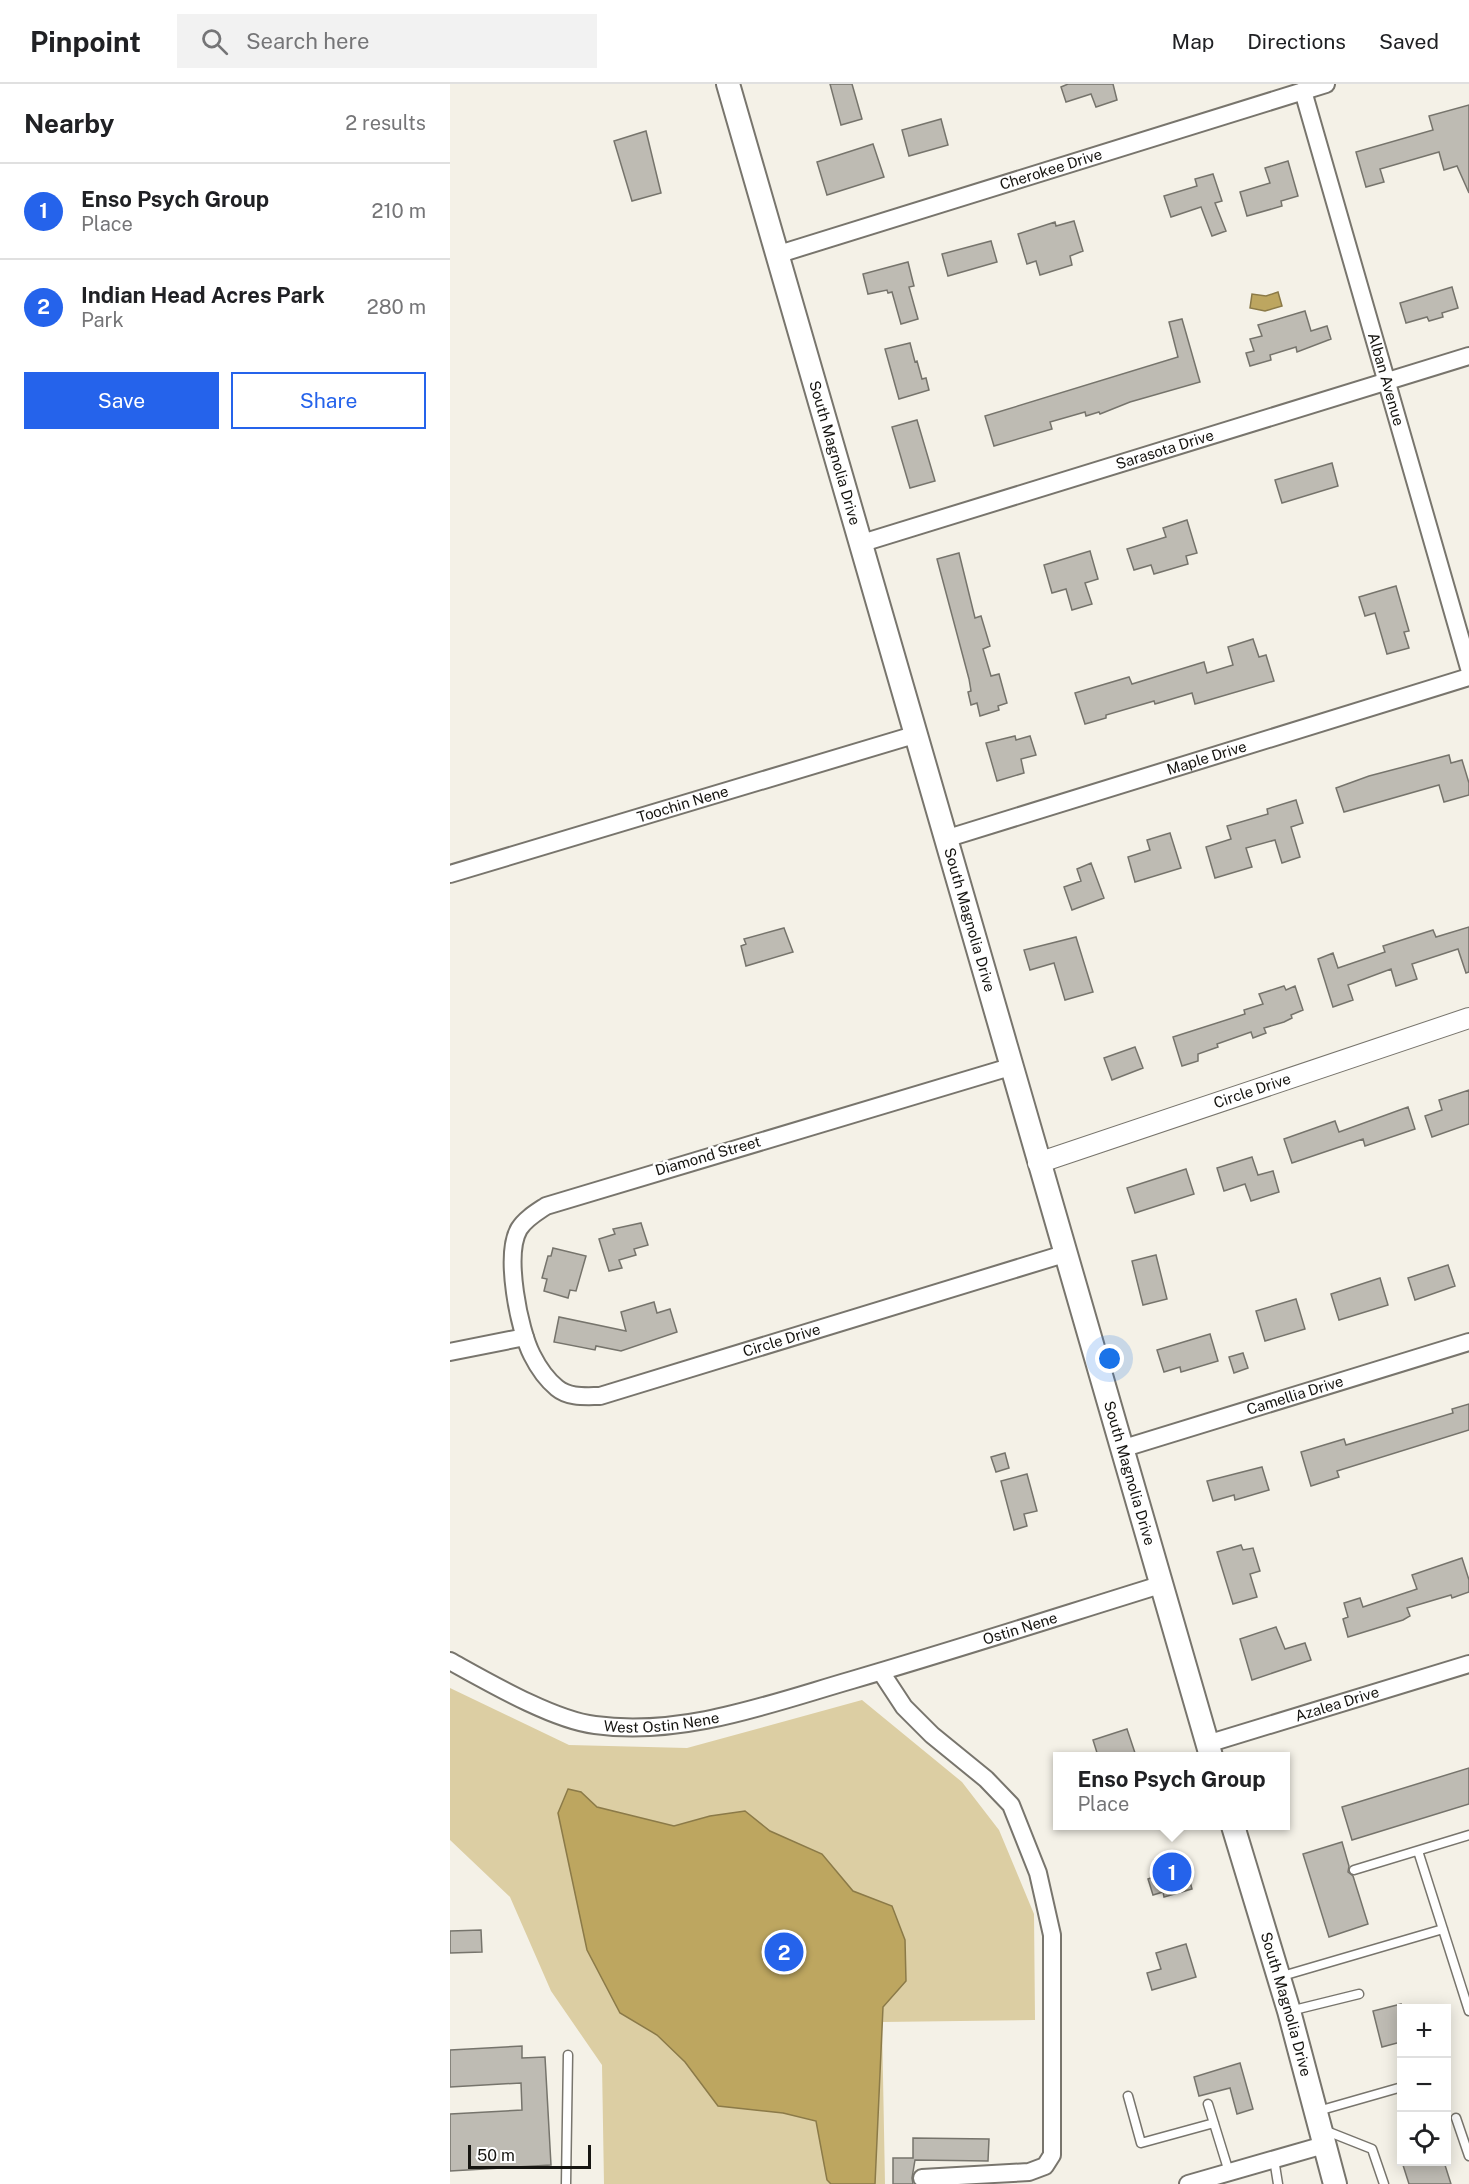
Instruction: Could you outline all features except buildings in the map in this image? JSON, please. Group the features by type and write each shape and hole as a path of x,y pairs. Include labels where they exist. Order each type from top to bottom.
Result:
{"main road":[{"name":"South Magnolia Drive","path":"728,84 914,735 1209,1750"},
{"name":"South Magnolia Drive","path":"1234,1830 1289,2012 1335,2184"}],"street":[{"name":"Cherokee Drive","path":"776,255 1326,84"},
{"name":"Alban Avenue","path":"1303,91 1469,668"},
{"name":"Sarasota Drive","path":"859,544 1469,356"},
{"name":"Maple Drive","path":"945,839 1469,677"},
{"name":"Toochin Nene","path":"450,874 914,735"},
{"name":"Circle Drive","path":"1038,1163 1469,1018"},
{"name":"Diamond Street","path":"525,1337 512,1263 515,1241 519,1230 532,1215 546,1206 571,1196 1010,1067"},
{"name":"Circle Drive","path":"525,1337 541,1371 558,1389 576,1396 600,1396 1064,1254"},
{"path":"450,1352 525,1337"},
{"name":"Camellia Drive","path":"1122,1449 1469,1342"},
{"name":"Ostin Nene","path":"881,1672 1160,1585"},
{"name":"West Ostin Nene","path":"450,1661 495,1686 551,1711 593,1725 641,1728 683,1724 729,1715 881,1672"},
{"name":"Azalea Drive","path":"1209,1750 1469,1664"},
{"path":"881,1672 904,1707 932,1735 986,1779 1011,1805 1038,1873 1052,1935 1052,2155 1045,2166 1029,2172 922,2178"},
{"path":"1189,2184 1274,2159 1320,2128"}],"lane":[{"path":"1354,1870 1469,1835"},
{"path":"1418,1851 1469,2011"},
{"path":"1279,1977 1443,1929"},
{"path":"1289,2012 1359,1994"},
{"path":"566,2184 568,2055"},
{"path":"1320,2128 1397,2089"},
{"path":"1128,2096 1141,2143 1214,2123"},
{"path":"1208,2104 1229,2172"},
{"path":"1456,2118 1469,2156"},
{"path":"1320,2128 1372,2148 1384,2184"},
{"path":"1274,2159 1278,2184"}],"shaded area":[{"path":"1278,292 1282,306 1265,311 1250,308 1252,294 1266,296"},
{"path":"450,1688 569,1745 687,1748 862,1700 962,1782 999,1830 1034,1914 1035,2020 882,2022 885,2184 604,2184 602,2065 551,1991 510,1897 450,1840"},
{"path":"568,1789 581,1792 597,1807 674,1826 710,1816 745,1811 770,1831 822,1854 853,1891 892,1906 905,1940 906,1981 883,2007 875,2184 831,2184 827,2180 816,2121 783,2113 718,2106 685,2062 657,2035 620,2013 587,1950 558,1813"}],"place":[{"name":"Enso Psych Group","path":"1172,1872"},
{"name":"Indian Head Acres Park","path":"784,1952"}]}
